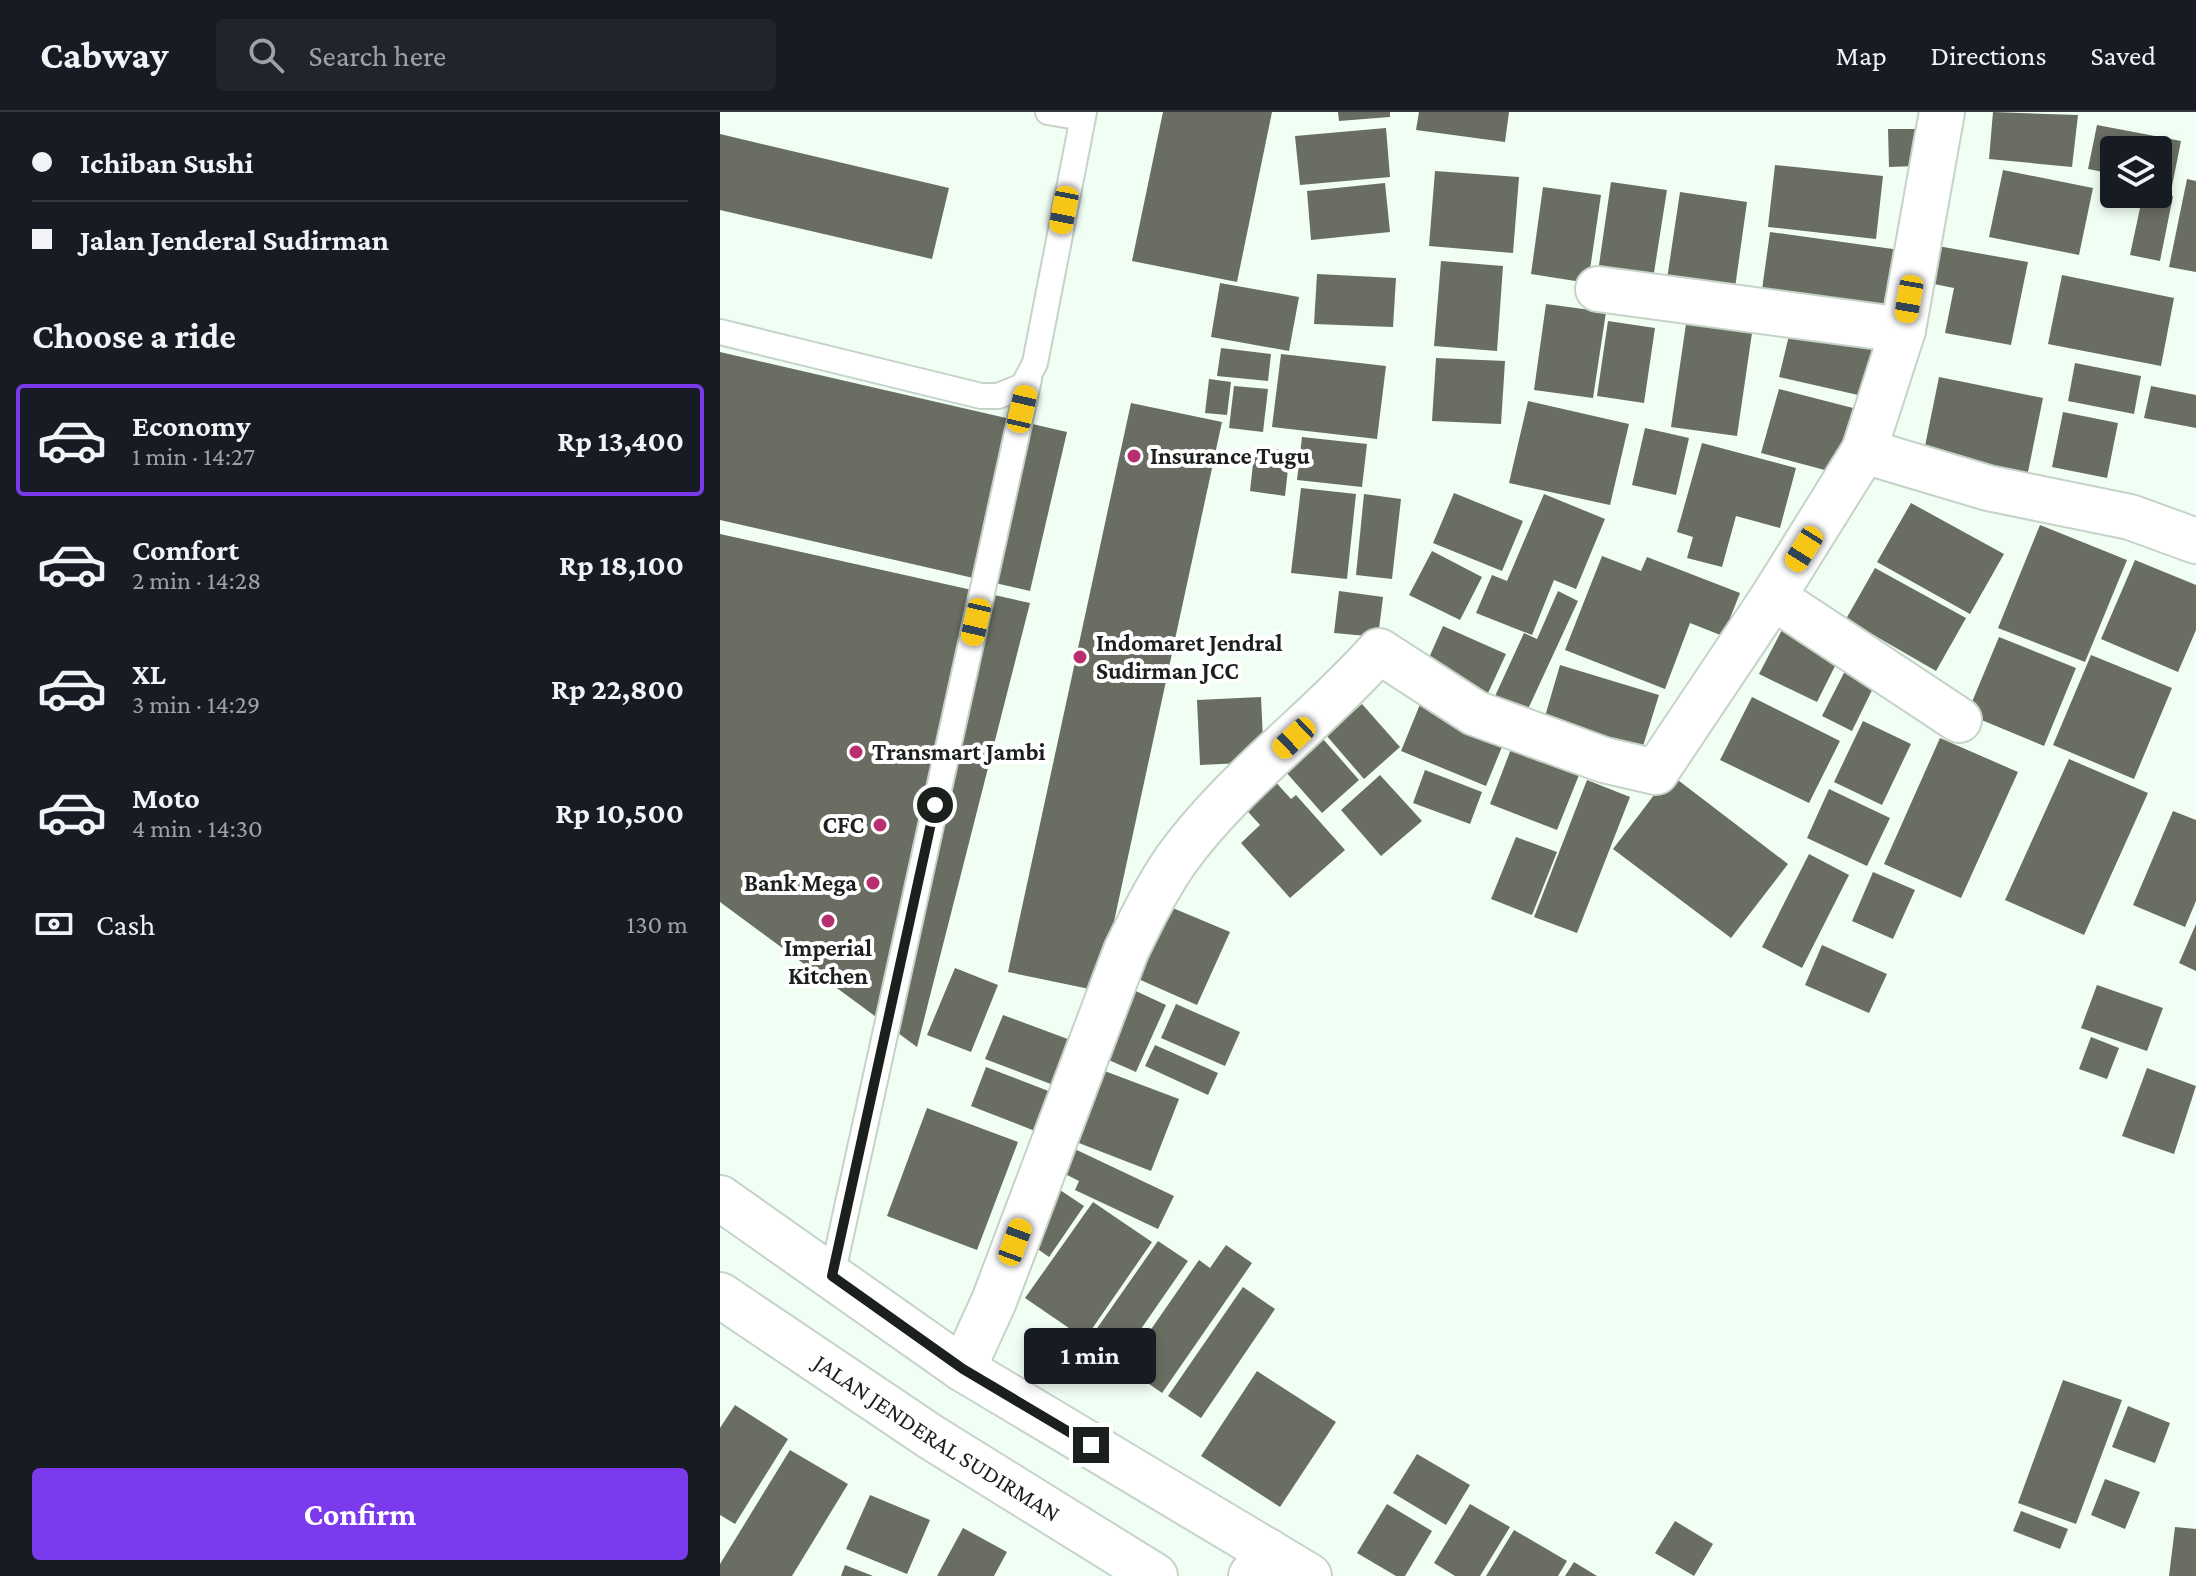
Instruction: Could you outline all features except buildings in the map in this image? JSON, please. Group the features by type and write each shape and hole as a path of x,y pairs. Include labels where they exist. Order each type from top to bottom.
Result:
{"main road":[{"path":"963,1369 994,1301 1126,951 1152,898 1209,820 1337,698 1379,651 1475,713 1604,760 1656,772 1773,597 1864,451 1903,330 1942,112"},
{"path":"1598,289 1903,330"},
{"path":"1864,451 1988,488 2130,517 2196,541"},
{"path":"1773,597 1959,720"},
{"path":"720,1198 963,1369 1260,1564 1309,1576"},
{"name":"JALAN JENDERAL SUDIRMAN","path":"720,1295 931,1437 1155,1576"}],"lane":[{"path":"832,1276 1029,379 1083,115 1048,112"},
{"path":"720,332 981,396 1012,393 1029,379"}],"place":[{"name":"Insurance Tugu","path":"1134,456"},
{"name":"Indomaret Jendral Sudirman JCC","path":"1080,657"},
{"name":"Transmart Jambi","path":"856,752"},
{"name":"CFC","path":"880,825"},
{"name":"Bank Mega","path":"873,883"},
{"name":"Imperial Kitchen","path":"828,921"}],"route":[{"path":"935,805 832,1276 963,1369 1091,1445"}]}
